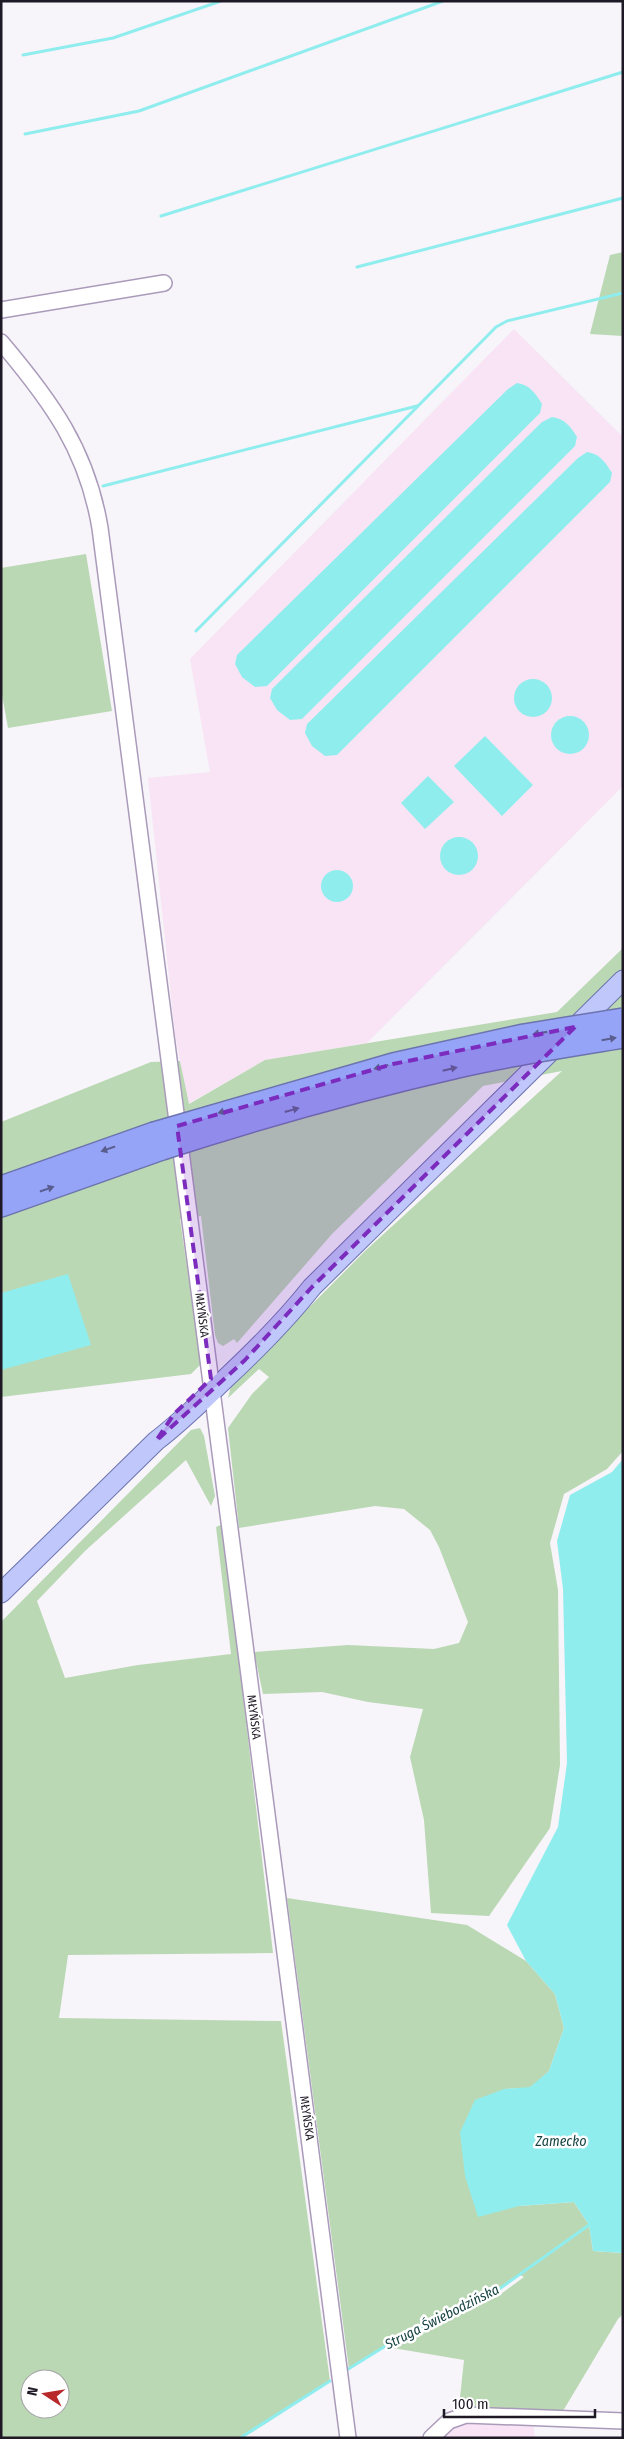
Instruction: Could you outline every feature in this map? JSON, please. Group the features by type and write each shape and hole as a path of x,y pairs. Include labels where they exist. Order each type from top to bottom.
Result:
{"highway":[{"path":"1,1186 158,1141 393,1064 516,1037 623,1018"},
{"path":"1,1206 158,1141 270,1116 464,1066 623,1037"}],"main road":[{"path":"1,1593 156,1440 180,1422 211,1385 291,1314 312,1286 623,980"}],"street":[{"path":"1,310 164,283"},
{"name":"MŁYŃSKA","path":"1,342 44,394 66,428 84,466 97,508 162,995 348,2438"},
{"path":"431,2438 449,2421 466,2415 623,2421"}],"highlighted area":[{"path":"575,1027 312,1287 245,1360 156,1441 174,1414 211,1379 177,1126 393,1064"}],"shaded area":[{"path":"514,329 623,437 623,786 367,1043 265,1060 188,1104 175,1034 148,778 210,772 190,659"},
{"path":"467,2421 533,2424 535,2438 439,2438 451,2427"}],"green space":[{"path":"623,252 623,336 590,334 610,255"},
{"path":"86,554 112,711 8,728 1,689 1,568"},
{"path":"623,948 623,1451 607,1469 564,1494 550,1543 558,1590 560,1765 550,1828 489,1916 431,1913 424,1820 410,1757 423,1709 368,1702 322,1692 263,1694 254,1652 348,1645 434,1649 459,1643 468,1622 439,1547 430,1530 404,1509 375,1506 239,1528 228,1428 252,1394 269,1377 259,1369 228,1398 231,1386 365,1251 562,1071 483,1086 332,1234 237,1343 234,1339 223,1346 218,1343 215,1335 201,1216 180,1219 201,1364 191,1374 1,1397 1,1122 151,1062 180,1061 189,1104 265,1060 557,1012"},
{"path":"200,1428 204,1436 215,1496 211,1506 186,1460 85,1551 37,1601 65,1678 138,1665 231,1654 216,1527 223,1524 273,1953 68,1955 59,2018 281,2021 330,2381 242,2438 1,2438 1,1622 191,1430"},
{"path":"287,1898 467,1925 526,1961 555,1994 564,2028 549,2071 530,2088 504,2089 519,2206 574,2202 589,2225 593,2251 623,2253 623,2314 618,2319 563,2411 459,2407 464,2360 393,2348 501,2294 524,2277 520,2275 495,2292 392,2342 349,2369"}],"water":[{"path":"517,383 529,388 534,393 542,404 540,413 267,686 255,687 242,677 235,664 237,655 508,389"},
{"path":"552,417 564,421 572,430 577,437 575,446 302,719 290,720 277,710 270,698 272,689 542,422"},
{"path":"587,452 599,457 604,462 612,473 610,482 337,755 325,756 312,746 305,733 307,724 578,458"},
{"path":"533,679 547,684 552,698 547,712 533,717 519,712 514,698 519,684"},
{"path":"570,716 584,721 589,735 584,749 570,754 556,749 551,735 556,721"},
{"path":"485,736 533,785 502,816 454,766"},
{"path":"428,776 454,802 425,829 401,803"},
{"path":"459,837 472,843 478,856 472,869 459,875 446,869 440,856 446,843"},
{"path":"337,870 343,871 348,875 352,880 352,892 348,897 343,901 337,902 331,901 326,897 322,892 321,886 322,880 326,875 331,871"},
{"path":"68,1274 91,1345 1,1370 1,1293"},
{"name":"Zamecko","path":"623,1459 623,2253 593,2251 589,2225 574,2202 519,2206 478,2217 465,2176 460,2132 475,2100 504,2089 530,2087 549,2071 564,2028 555,1994 526,1961 507,1925 558,1827 567,1763 563,1589 557,1541 570,1495 612,1472"}],"waterway":[{"path":"23,55 113,38 221,1"},
{"path":"25,134 139,111 443,1"},
{"path":"161,216 623,72"},
{"path":"357,267 623,198"},
{"path":"196,631 496,327 507,321 623,293"},
{"path":"103,486 417,406"},
{"name":"Struga Świebodzińska","path":"345,2371 392,2342 495,2292 589,2225"},
{"name":"Struga Świebodzińska","path":"240,2438 330,2381"}]}
